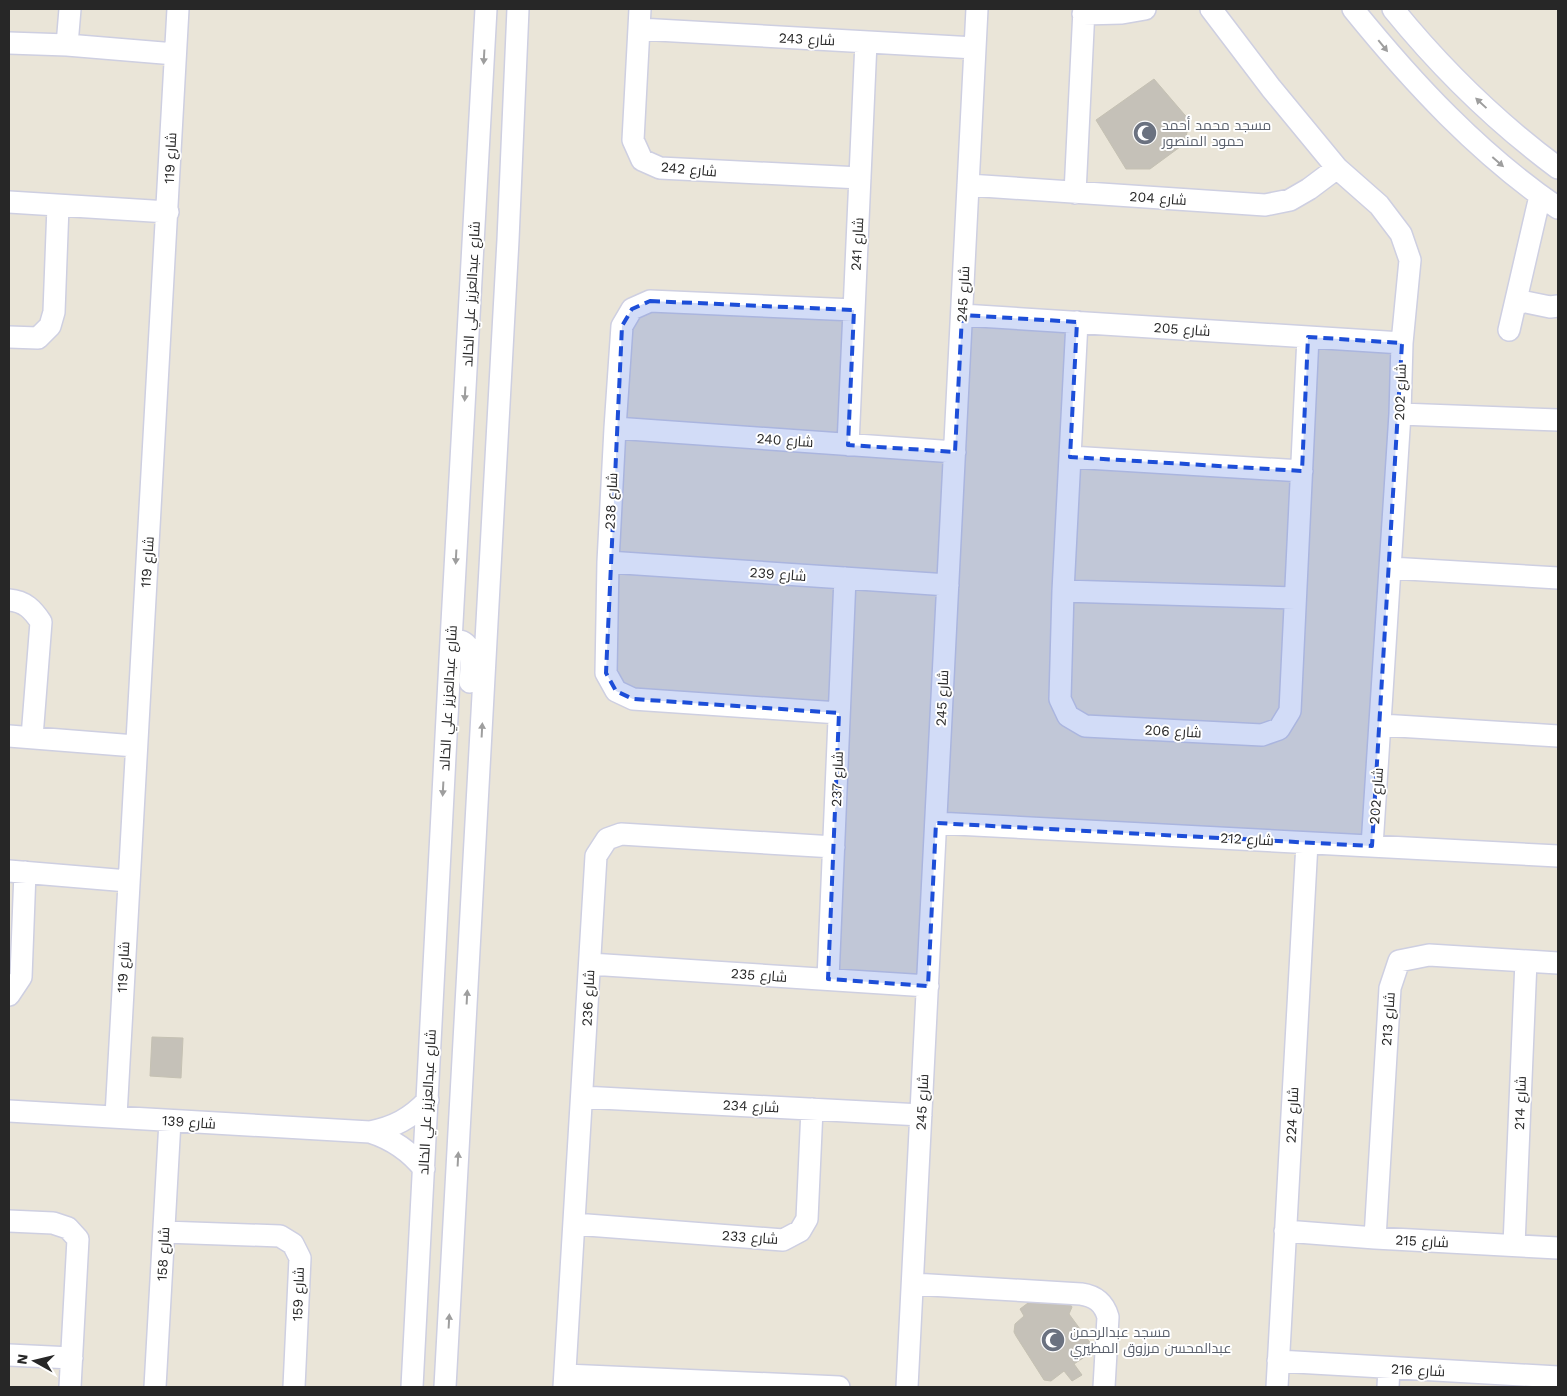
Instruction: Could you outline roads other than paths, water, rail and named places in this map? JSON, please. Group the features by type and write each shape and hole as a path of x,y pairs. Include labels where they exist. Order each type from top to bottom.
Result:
{"street":[{"path":"66,45 70,9"},
{"name":"شارع 119","path":"116,1116 135,746 168,212 178,9"},
{"name":"شارع عبدالعزيز علي الخالد","path":"412,1384 486,9"},
{"path":"445,1384 508,240 518,9"},
{"name":"شارع 245","path":"907,1387 977,9"},
{"path":"1075,193 1083,11 1122,13 1145,9"},
{"name":"شارع 202","path":"1211,9 1271,88 1336,168 1378,205 1401,234 1410,260 1402,343 1400,414 1372,846"},
{"path":"1353,9 1395,60 1444,112 1500,164 1558,208"},
{"path":"1393,9 1440,63 1465,88 1518,136 1558,168"},
{"name":"شارع 243","path":"640,19 866,42 975,48"},
{"name":"شارع 242","path":"640,19 633,140 642,160 660,168 860,178"},
{"name":"شارع 241","path":"848,445 866,42"},
{"path":"9,43 66,45 175,54"},
{"path":"482,93 490,120 492,151 488,242 490,246 498,248 508,240"},
{"name":"شارع 204","path":"968,185 1265,205 1290,200 1309,190 1336,168"},
{"path":"1509,330 1540,196"},
{"path":"9,202 168,212"},
{"path":"9,337 38,338 50,326 54,312 58,206"},
{"name":"شارع 238","path":"840,713 633,699 616,691 606,673 608,562 622,326 632,310 650,300 854,310"},
{"path":"1516,300 1550,307 1558,306"},
{"name":"شارع 205","path":"962,315 1402,343"},
{"name":"شارع 206","path":"1077,322 1063,591 1060,699 1068,716 1085,726 1262,735 1280,729 1290,711 1308,337"},
{"path":"1400,414 1558,420"},
{"name":"شارع 240","path":"615,428 955,452"},
{"path":"1070,457 1302,471"},
{"name":"شارع 239","path":"608,562 948,585"},
{"path":"1390,568 1558,578"},
{"name":"شارع 237","path":"828,979 845,578"},
{"path":"1063,591 1295,598"},
{"path":"9,600 15,600 31,608 41,622 32,737"},
{"path":"451,641 465,643 472,655 466,749 470,777 478,798"},
{"path":"1381,725 1558,736"},
{"path":"9,736 135,746"},
{"name":"شارع 212","path":"936,823 1558,856"},
{"name":"شارع 236","path":"564,1381 596,856 607,839 621,834 834,847"},
{"name":"شارع 224","path":"1277,1387 1307,843"},
{"path":"9,995 21,977 17,872 128,881"},
{"name":"شارع 213","path":"1375,1238 1390,988 1399,961 1429,955 1558,964"},
{"name":"شارع 214","path":"1514,1245 1526,961"},
{"name":"شارع 235","path":"590,964 928,986"},
{"name":"شارع 234","path":"582,1097 921,1115"},
{"name":"شارع 139","path":"9,1110 370,1132 402,1123 416,1113 428,1100"},
{"name":"شارع 233","path":"574,1224 783,1240 800,1231 808,1219 812,1109"},
{"name":"شارع 158","path":"155,1387 170,1121"},
{"name":"شارع 139","path":"370,1132 394,1142 415,1158 424,1168"},
{"path":"9,1221 52,1223 68,1228 78,1239 70,1387"},
{"name":"شارع 215","path":"1285,1231 1558,1248"},
{"name":"شارع 159","path":"164,1232 280,1236 293,1244 300,1258 294,1387"},
{"path":"912,1284 1081,1294 1096,1298 1106,1310 1108,1317 1104,1387"},
{"path":"414,1349 435,1356 447,1352"},
{"path":"9,1355 72,1358"},
{"name":"شارع 216","path":"1278,1361 1388,1378 1558,1377"},
{"path":"412,1384 428,1375 440,1378 445,1384"},
{"path":"564,1381 839,1387"}],"place":[{"name":"مسجد محمد أحمد حمود المنصور","path":"1145,133"},
{"name":"مسجد عبدالرحمن عبدالمحسن مرزوق المطيري","path":"1053,1340"}]}
